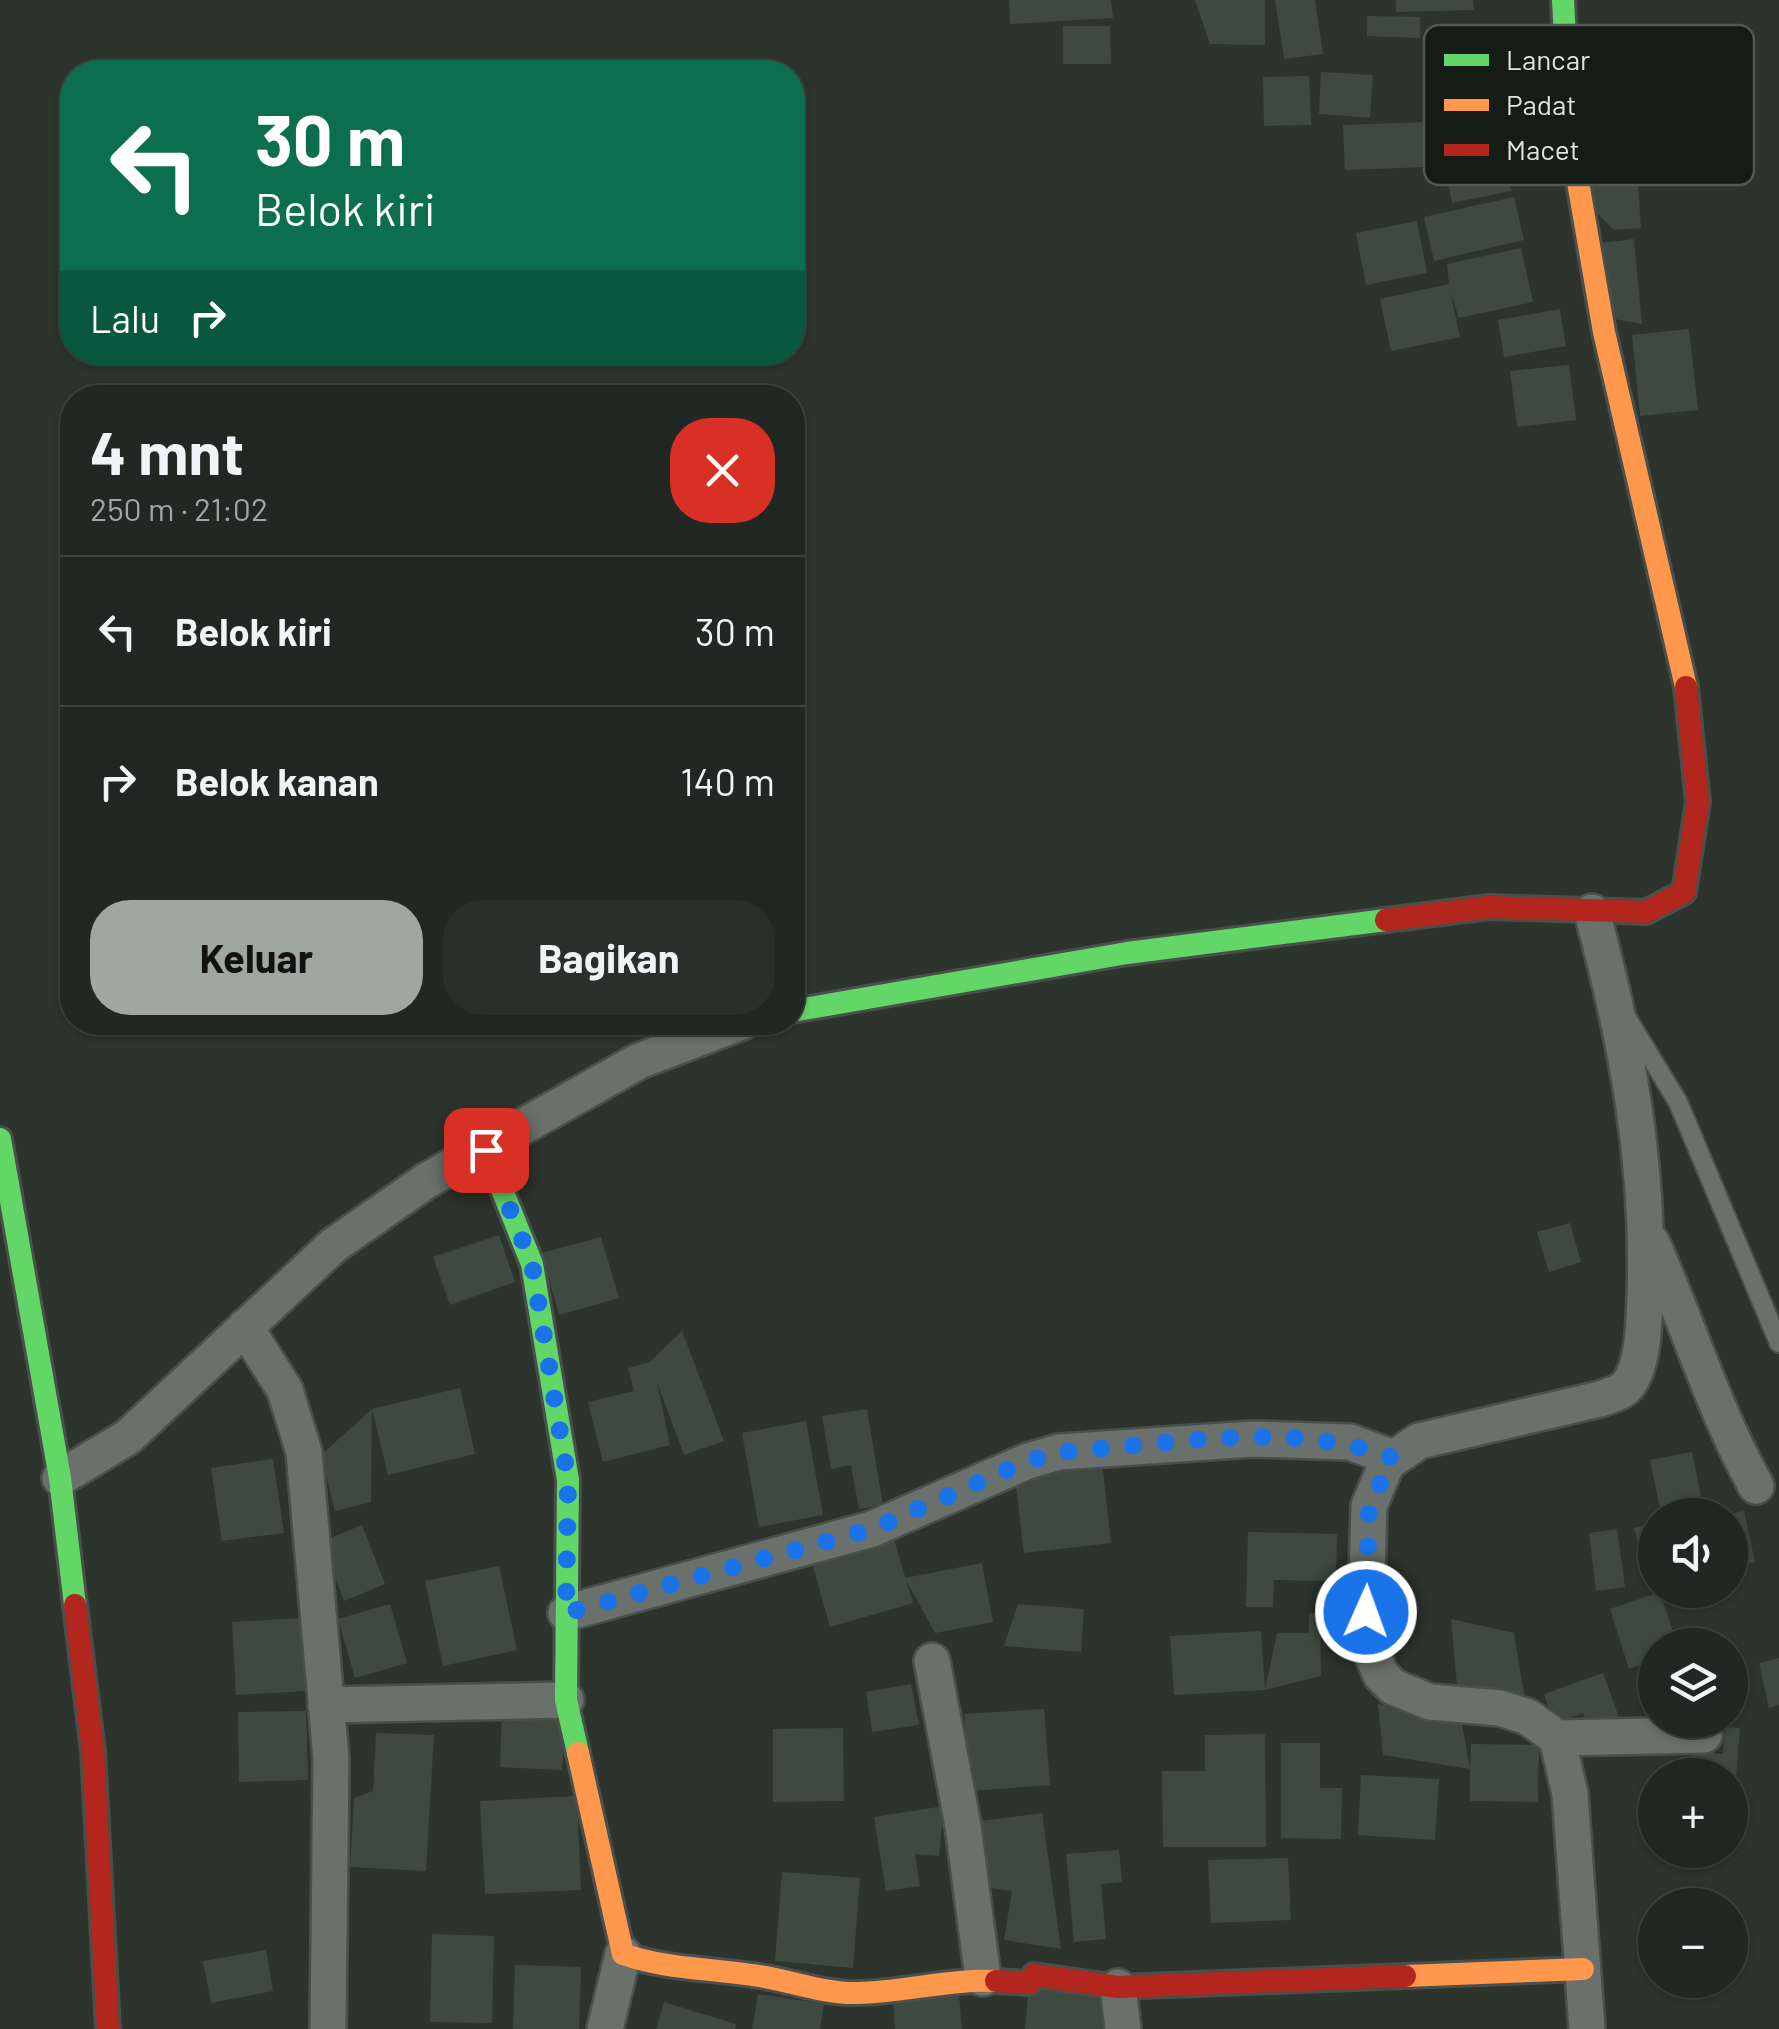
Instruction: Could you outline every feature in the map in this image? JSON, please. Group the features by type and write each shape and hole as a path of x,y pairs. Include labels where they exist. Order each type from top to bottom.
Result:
{"street":[{"path":"1563,0 1563,25"},
{"path":"805,1009 1127,954 1489,907 1646,912 1684,892 1696,853 1700,810 1687,694 1590,268 1578,185"},
{"path":"1592,912 1631,1080 1647,1232 1644,1328 1627,1386 1600,1399 1419,1441 1393,1458 1369,1506 1366,1612 1381,1675 1393,1687 1430,1702 1500,1708 1528,1717 1557,1738 1638,1736"},
{"path":"60,1478 128,1438 334,1245 426,1181 639,1062 709,1035"},
{"path":"0,1139 60,1478 93,1751 108,2029"},
{"path":"486,1150 532,1264 568,1480 566,1700 623,1954 605,2029"},
{"path":"1647,1232 1688,1324 1720,1421 1756,1486"},
{"path":"246,1327 285,1390 304,1452 319,1661 326,1705 332,1851 328,2029"},
{"path":"566,1613 872,1529 1028,1461 1059,1452 1292,1440 1350,1442 1393,1458"},
{"path":"932,1661 963,1826 983,1978"},
{"path":"326,1705 566,1700"},
{"path":"1557,1738 1570,1794 1587,2029"},
{"path":"623,1954 655,1964 757,1975 788,1984 858,1993 983,1978 1029,1982 1034,1975 1118,1987 1583,1970"},
{"path":"1118,1987 1124,2029"}],"lane":[{"path":"1614,996 1678,1102 1779,1343"}],"building":[{"path":"1009,0 1111,0 1113,18 1010,24"},
{"path":"1195,0 1265,0 1265,45 1210,44"},
{"path":"1275,0 1315,0 1323,54 1284,59"},
{"path":"1396,0 1473,0 1474,10 1396,12"},
{"path":"1367,16 1420,17 1420,38 1367,36"},
{"path":"1063,26 1110,26 1111,64 1063,64"},
{"path":"1321,72 1373,75 1370,118 1319,114"},
{"path":"1309,76 1311,125 1264,126 1263,77"},
{"path":"1424,122 1424,167 1345,170 1343,125"},
{"path":"1448,185 1510,185 1511,191 1452,203"},
{"path":"1582,185 1638,185 1641,228 1614,230 1587,203"},
{"path":"1514,197 1524,240 1434,261 1424,217"},
{"path":"1417,221 1427,273 1366,285 1356,233"},
{"path":"1634,239 1642,324 1609,318 1601,243"},
{"path":"1521,248 1533,302 1459,318 1450,291 1460,337 1391,351 1380,299 1449,284 1447,264"},
{"path":"1560,309 1566,346 1504,357 1498,320"},
{"path":"1689,329 1698,410 1640,416 1632,335"},
{"path":"1569,365 1576,420 1517,427 1510,371"},
{"path":"1570,1223 1581,1262 1549,1272 1537,1232"},
{"path":"499,1235 515,1282 450,1305 433,1257"},
{"path":"601,1237 619,1298 559,1315 542,1253"},
{"path":"682,1331 724,1441 684,1455 657,1382 670,1445 603,1462 588,1402 634,1391 628,1368 650,1362"},
{"path":"460,1388 475,1454 388,1475 372,1409"},
{"path":"372,1409 371,1502 335,1511 321,1455"},
{"path":"867,1409 883,1505 859,1509 851,1465 831,1469 822,1416"},
{"path":"806,1421 823,1515 759,1527 742,1433"},
{"path":"1692,1452 1701,1498 1658,1498 1650,1460"},
{"path":"273,1459 284,1533 222,1541 211,1468"},
{"path":"1102,1462 1111,1543 1024,1553 1014,1471"},
{"path":"362,1525 385,1584 344,1601 321,1542"},
{"path":"1617,1529 1625,1587 1596,1591 1589,1533"},
{"path":"1748,1530 1755,1562 1748,1564"},
{"path":"1248,1532 1337,1534 1336,1581 1274,1580 1273,1607 1246,1607"},
{"path":"892,1533 913,1603 830,1627 810,1556"},
{"path":"982,1563 993,1622 935,1633 905,1578"},
{"path":"499,1566 517,1650 443,1666 425,1581"},
{"path":"1638,1599 1638,1608 1665,1608 1672,1628 1638,1628 1638,1666 1629,1669 1610,1609"},
{"path":"390,1604 407,1663 355,1678 338,1619"},
{"path":"1018,1604 1084,1609 1081,1652 1004,1646"},
{"path":"1309,1613 1320,1613 1321,1676 1265,1690 1277,1633 1309,1633"},
{"path":"301,1618 306,1691 236,1695 232,1622"},
{"path":"1451,1619 1514,1633 1528,1717 1457,1686"},
{"path":"1261,1631 1265,1690 1174,1695 1170,1636"},
{"path":"1779,1658 1779,1705 1769,1708 1759,1663"},
{"path":"1603,1673 1620,1720 1589,1731 1583,1713 1554,1723 1544,1694"},
{"path":"911,1684 919,1725 872,1732 866,1692"},
{"path":"1378,1704 1461,1718 1470,1769 1383,1755"},
{"path":"1044,1709 1050,1785 970,1791 964,1714"},
{"path":"306,1711 308,1780 239,1782 238,1712"},
{"path":"502,1713 565,1717 562,1770 500,1767"},
{"path":"843,1728 844,1801 773,1802 773,1729"},
{"path":"376,1733 434,1735 426,1871 350,1867 354,1798 373,1791"},
{"path":"1265,1734 1266,1847 1163,1847 1162,1771 1205,1771 1205,1735"},
{"path":"1724,1738 1739,1738 1738,1758 1691,1758 1692,1751 1723,1754"},
{"path":"1281,1743 1320,1743 1320,1788 1342,1788 1341,1839 1281,1838"},
{"path":"1471,1744 1539,1745 1538,1802 1470,1801"},
{"path":"1361,1775 1439,1779 1435,1840 1358,1835"},
{"path":"577,1796 581,1890 485,1894 480,1801"},
{"path":"944,1806 939,1856 915,1854 920,1886 886,1891 874,1817"},
{"path":"1042,1813 1061,1949 1004,1940 1012,1891 991,1888 981,1821"},
{"path":"1119,1850 1122,1882 1101,1884 1106,1939 1074,1942 1066,1854"},
{"path":"1288,1858 1291,1920 1211,1923 1208,1860"},
{"path":"782,1872 860,1878 853,1968 775,1961"},
{"path":"432,1934 494,1936 492,2023 430,2022"},
{"path":"266,1950 273,1991 211,2003 203,1961"},
{"path":"515,1965 581,1967 579,2029 513,2029"},
{"path":"1029,1983 1108,1989 1105,2029 1025,2029"},
{"path":"758,1994 824,2004 820,2029 752,2029"},
{"path":"959,1995 962,2029 895,2029 893,2002"},
{"path":"664,2002 736,2024 735,2029 656,2029"}],"traffic: fast":[{"path":"1563,0 1564,25"},
{"path":"805,1009 1127,953 1386,920"},
{"path":"0,1139 60,1478 75,1605"},
{"path":"486,1150 532,1264 568,1480 566,1700 578,1753"}],"traffic: slow":[{"path":"1578,185 1604,332 1686,687"},
{"path":"578,1753 623,1954 655,1963 765,1977 845,1993 996,1981"},
{"path":"1405,1976 1583,1969"}],"traffic: jam":[{"path":"1386,920 1489,907 1646,912 1684,892 1698,802 1686,687"},
{"path":"75,1605 93,1751 108,2029"},
{"path":"996,1981 1029,1983 1034,1975 1118,1987 1405,1976"}],"route":[{"path":"486,1150 532,1264 568,1480 566,1613 872,1529 1028,1461 1059,1452 1253,1439 1350,1442 1393,1458 1374,1488 1369,1506 1366,1612"}]}
